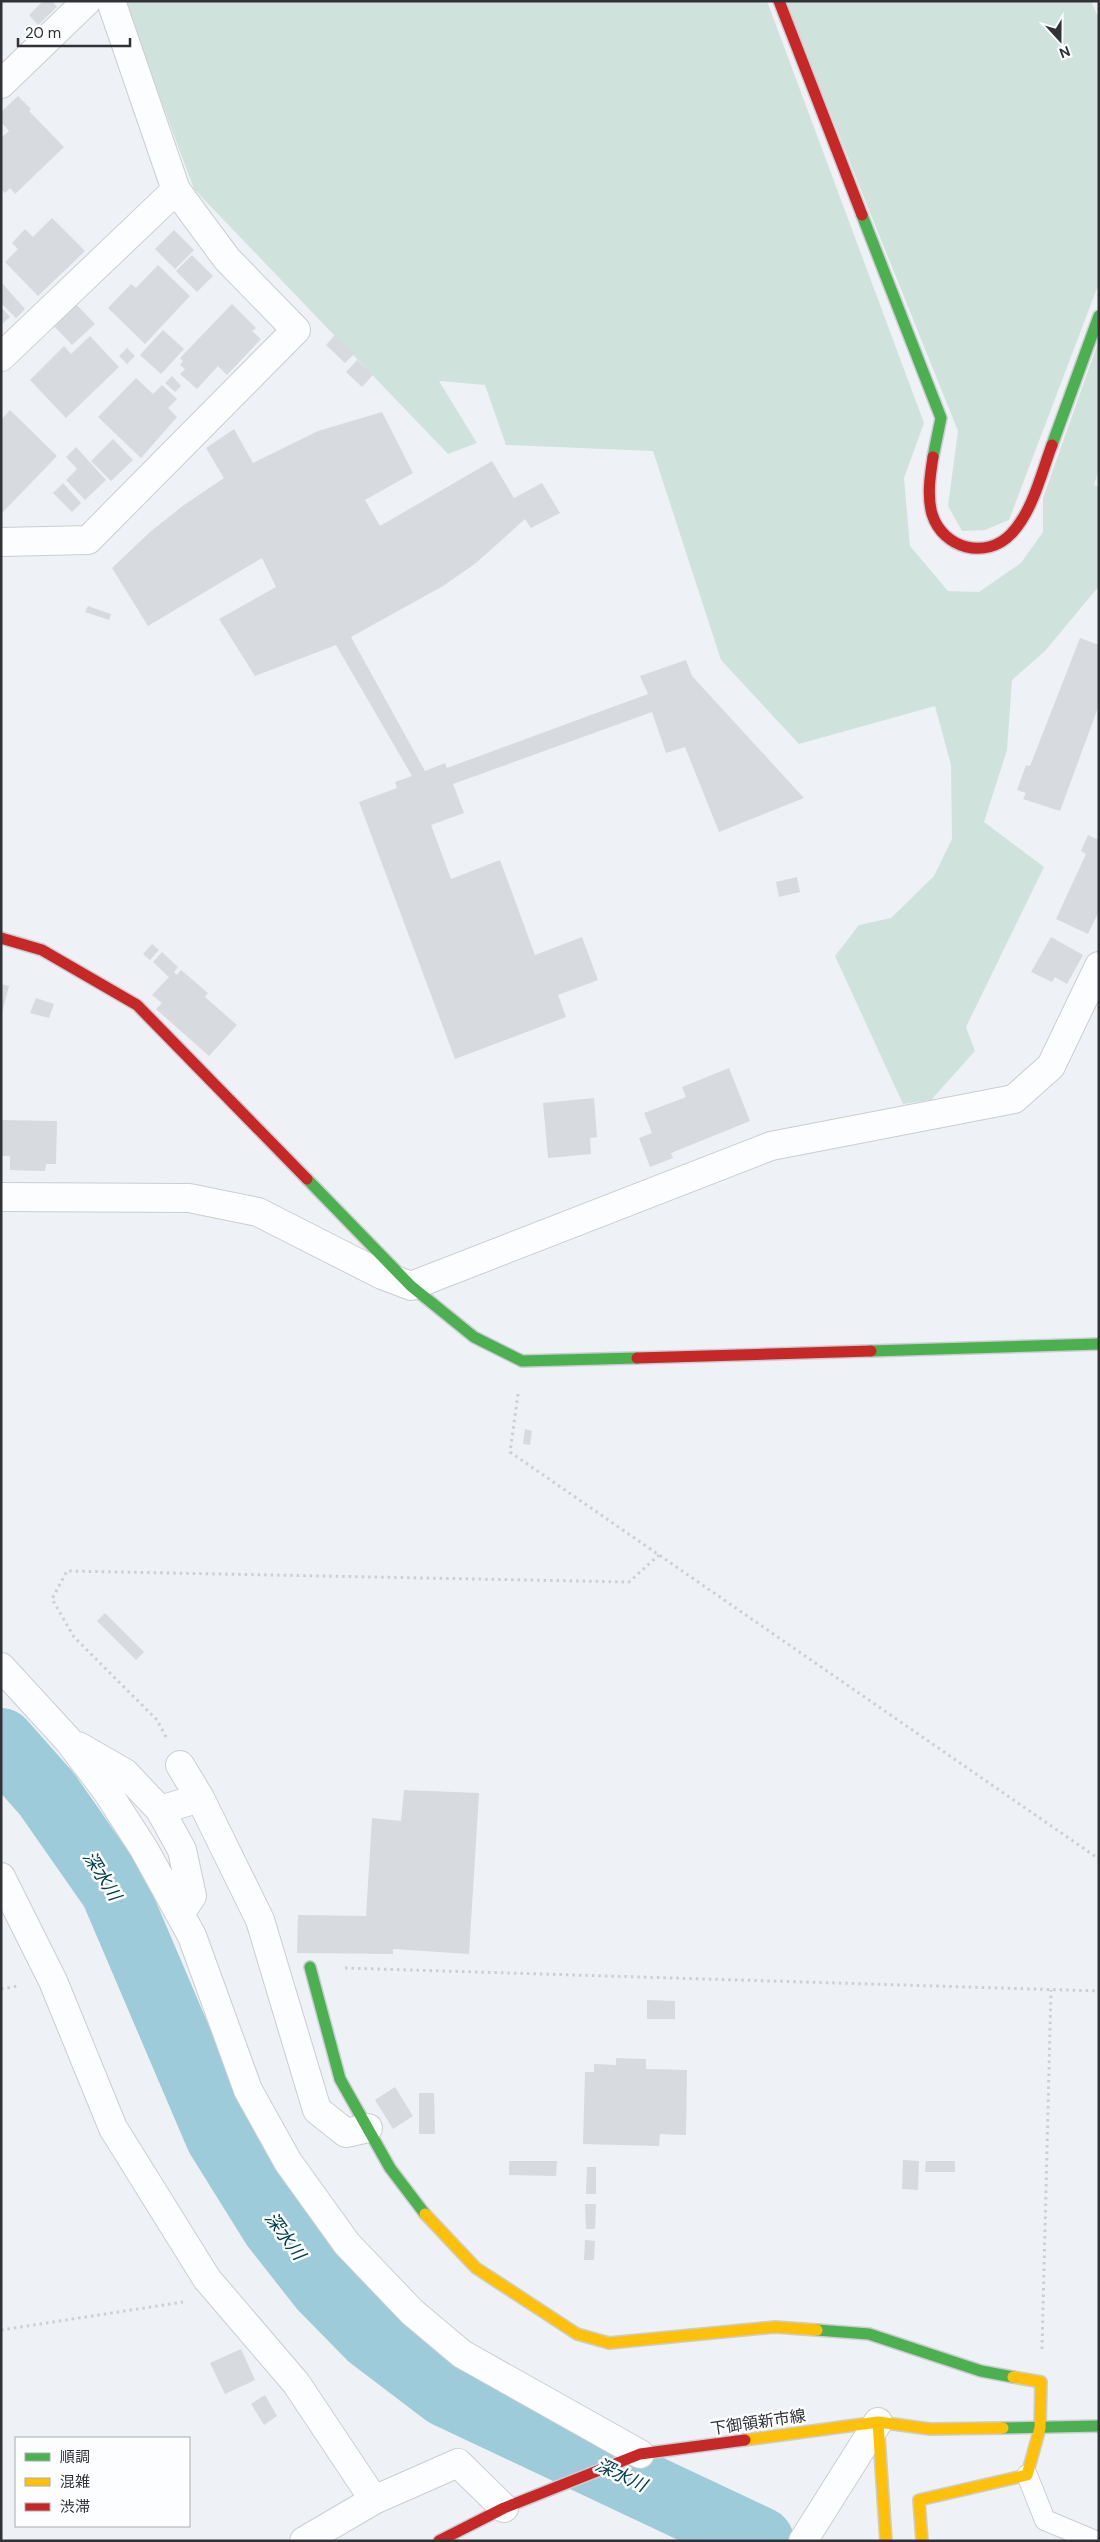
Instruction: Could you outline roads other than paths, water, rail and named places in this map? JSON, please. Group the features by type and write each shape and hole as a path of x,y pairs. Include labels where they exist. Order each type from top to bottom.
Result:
{"street":[{"path":"1,84 87,1"},
{"path":"1,542 88,540 296,330 227,259 176,190 111,1"},
{"path":"779,1 941,418 931,476 930,506 939,530 955,544 974,550 992,547 1012,534 1025,517 1099,316"},
{"path":"1,357 176,190"},
{"path":"1,938 42,950 138,1005 410,1286 474,1337 522,1361 1099,1344"},
{"path":"1,1197 189,1198 258,1212 410,1286 771,1146 1014,1099 1051,1066 1099,966"},
{"path":"1,1667 68,1740 106,1790 140,1842 192,1936 248,2090 288,2162 347,2244 412,2312 462,2354 640,2454"},
{"path":"68,1740 125,1773 160,1810 182,1850 192,1896 180,1914"},
{"path":"180,1764 200,1798 260,1920 317,2110 346,2133 368,2128"},
{"path":"160,1810 200,1798"},
{"path":"1,1878 53,1981 113,2128 207,2279 296,2383 374,2500"},
{"path":"310,1967 340,2078 390,2168 428,2218 476,2268 577,2334 609,2343 775,2327 869,2334 981,2371 1042,2382 1040,2428 1027,2475 919,2500 922,2541"},
{"path":"805,2536 878,2422"},
{"path":"878,2422 886,2541"},
{"name":"下御領新市線","path":"439,2541 504,2508 640,2454 878,2422 930,2429 1099,2426"},
{"path":"304,2541 374,2500 458,2463 504,2508"}],"lane":[{"path":"1027,2475 1045,2520 1095,2541"}],"waterway":[{"name":"深水川","path":"1,1742 47,1794 114,1890 219,2136 275,2226 323,2287 371,2336 446,2393 760,2541"}]}
